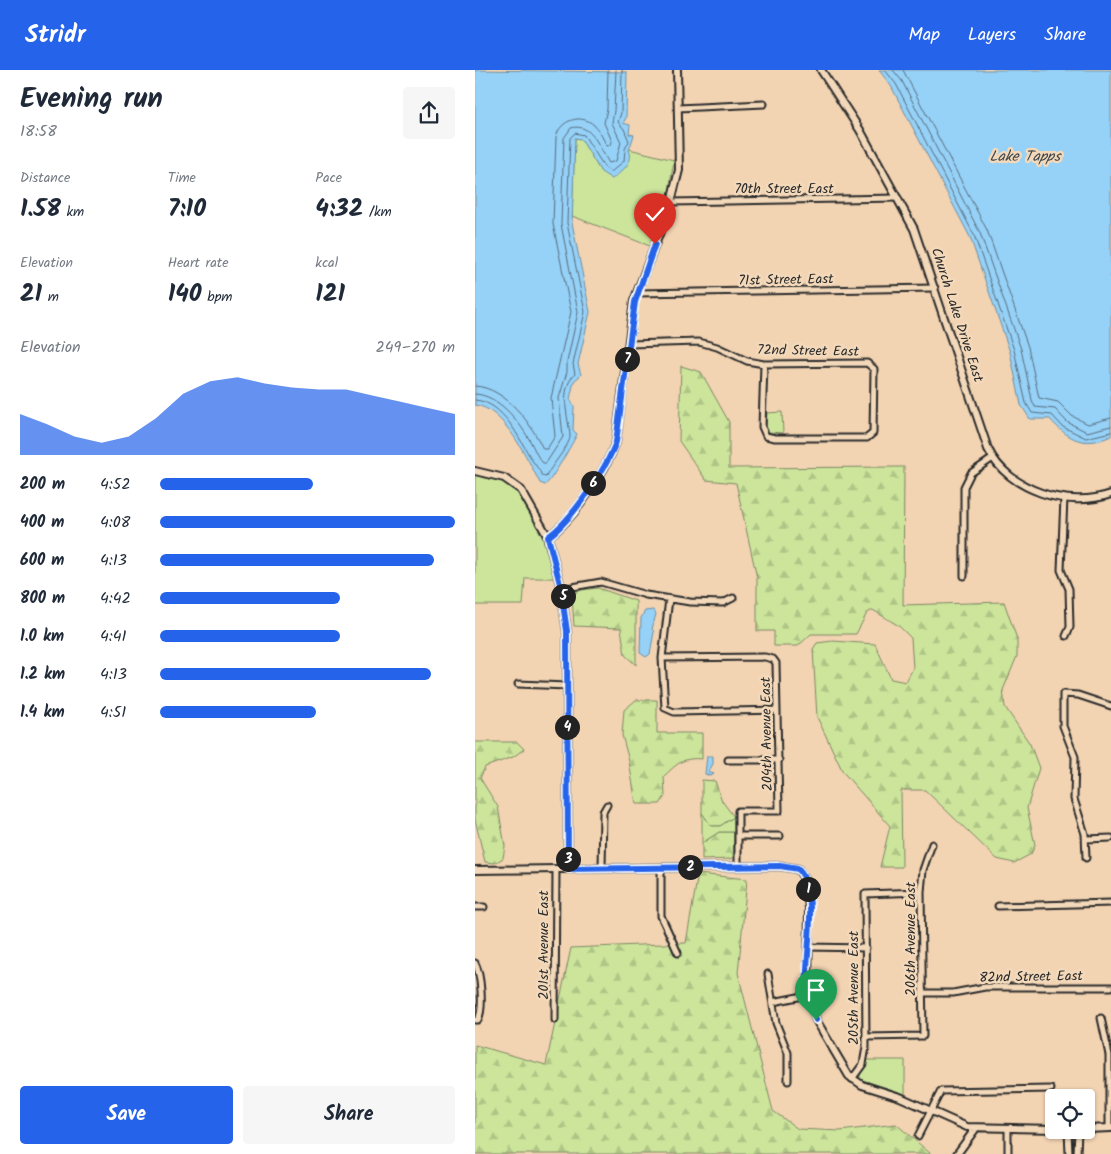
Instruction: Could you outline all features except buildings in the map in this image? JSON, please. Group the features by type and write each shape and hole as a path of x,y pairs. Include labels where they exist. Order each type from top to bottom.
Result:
{"street":[{"path":"548,537 566,521 613,450 619,425 637,293 671,202 679,170 677,70"},
{"name":"Church Lake Drive East","path":"821,70 860,130 898,198 921,246 993,458 1001,468 1023,484 1043,493 1064,498 1089,500 1111,494"},
{"path":"678,108 764,104"},
{"name":"70th Street East","path":"671,202 898,198"},
{"name":"71st Street East","path":"637,293 935,288"},
{"name":"72nd Street East","path":"629,344 699,342 717,347 747,361 765,364 871,365 874,369 874,427 872,435 867,438 775,438 766,436 763,428 765,364"},
{"path":"964,576 964,487 971,473 993,458"},
{"path":"475,471 499,476 514,484 532,507 548,537 561,589 567,631 568,869"},
{"path":"1064,498 1061,570 1069,589 1070,627 1066,636"},
{"path":"561,589 601,582 669,599 723,603 733,598"},
{"path":"669,599 662,658 663,703 668,710 674,712 777,710"},
{"name":"204th Avenue East","path":"662,658 765,657 773,659 777,666 779,811 737,811 738,836"},
{"path":"518,684 567,686"},
{"path":"1086,858 1086,839 1074,799 1076,765 1063,726 1063,694 1078,695 1111,706"},
{"path":"728,760 779,760"},
{"path":"602,868 603,812 607,804"},
{"path":"738,866 738,836 780,836"},
{"path":"1086,839 1111,838"},
{"name":"206th Avenue East","path":"866,1037 923,1036 921,892 923,870 932,844"},
{"path":"475,870 791,866 803,874 806,881 809,908 808,995 822,1032 844,1071 852,1079 954,1122 975,1128 1045,1128"},
{"path":"661,868 661,916 678,953"},
{"name":"201st Avenue East","path":"555,1020 556,869"},
{"name":"205th Avenue East","path":"852,1079 864,1059 866,1037 865,894 921,892"},
{"path":"998,906 1111,903"},
{"path":"475,907 484,907"},
{"path":"808,947 866,948"},
{"path":"475,963 480,977 481,1012 476,1020"},
{"path":"768,974 776,1023 788,1053 788,1081"},
{"name":"82nd Street East","path":"922,994 953,993 991,987 1111,987"},
{"path":"773,1002 808,995"},
{"path":"1095,1128 1110,1128 1109,1055 1101,1018"},
{"path":"918,1136 941,1091 1045,1089"},
{"path":"957,1154 975,1128"},
{"path":"1008,1128 1008,1154"},
{"path":"1068,1139 1069,1154"},
{"path":"1077,1154 1078,1139"}],"green space":[{"path":"575,138 581,139 601,172 629,149 674,160 668,196 650,246 572,216"},
{"path":"681,366 701,372 729,422 729,468 904,467 903,605 1004,602 1017,639 1017,656 1003,690 1005,707 1030,744 1039,768 1027,808 1035,845 1031,854 1014,863 997,859 925,790 901,790 902,867 880,867 890,826 843,772 817,717 813,649 817,643 833,641 875,644 891,679 906,682 913,668 911,638 899,626 873,610 867,613 856,634 811,634 798,646 774,646 774,631 757,631 757,578 736,483 706,480 679,441"},
{"path":"782,412 783,433 768,432 766,428 767,413"},
{"path":"475,475 502,481 516,491 532,513 543,539 554,578 525,578 523,605 475,605"},
{"path":"598,588 636,601 636,665 625,655 621,628 574,626 572,595 581,590"},
{"path":"636,700 657,700 657,733 702,733 702,759 685,760 664,776 665,796 660,804 636,804 629,761 622,735 624,710"},
{"path":"475,742 517,742 524,749 513,757 485,767 480,778 498,807 505,846 503,858 495,863 485,862 475,819"},
{"path":"702,780 715,781 722,801 734,817 720,826 711,826 702,813"},
{"path":"702,813 711,826 720,826 734,817 734,832 719,832 702,843"},
{"path":"719,832 734,832 733,857 730,859 702,860 702,843"},
{"path":"698,874 747,879 738,973 773,1111 798,1129 840,1131 896,1124 931,1154 475,1154 475,1045 546,1065 571,948 686,943"},
{"path":"868,1060 905,1060 905,1094 860,1079 860,1073"}],"water":[{"path":"475,70 627,72 626,118 623,123 630,125 629,134 634,135 629,150 629,163 612,179 601,172 581,139 575,138 572,223 590,312 578,364 581,375 574,381 570,399 574,406 573,430 577,434 557,470 545,485 540,483 522,449 505,425 486,408 475,405"},
{"name":"Lake Tapps","path":"879,70 1111,70 1111,436 1102,440 1077,440 1063,432 1050,419 1030,419 1021,405 1010,352 970,237 891,86"},
{"path":"653,610 656,614 652,629 654,632 650,654 646,657 640,653 641,618 645,611"},
{"path":"707,756 713,756 713,764 708,772 714,774 711,776 705,774"}],"route":[{"path":"655,244 635,302 616,442 610,456 580,502 566,521 548,537 560,584 567,631 568,869 791,866 798,869 805,877 808,890 807,981 808,995 816,1020"}]}
